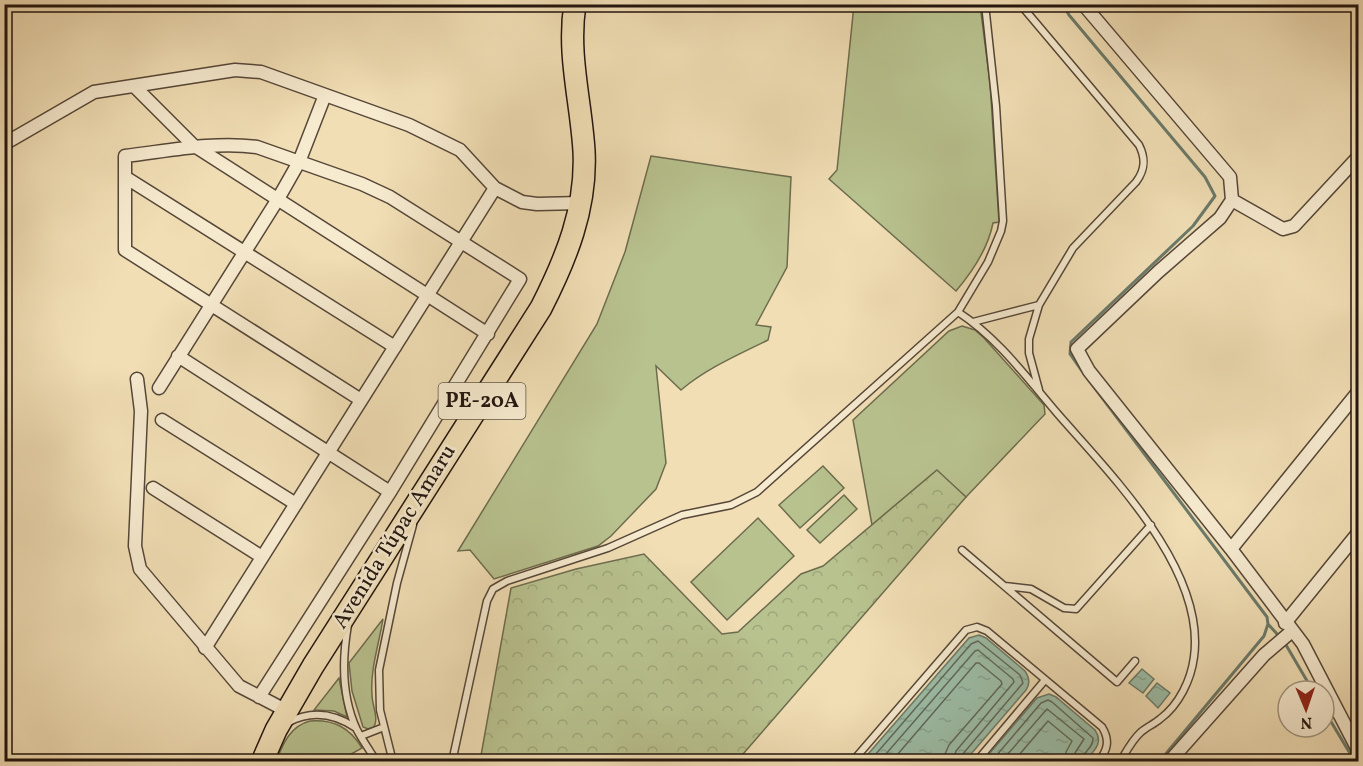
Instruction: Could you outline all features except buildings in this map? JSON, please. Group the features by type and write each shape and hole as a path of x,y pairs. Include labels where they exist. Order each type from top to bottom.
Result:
{"highway":[{"name":"Avenida Túpac Amaru","path":"262,762 287,711 356,598 541,308 560,272 573,237 584,177 584,151 572,48 575,4"}],"street":[{"path":"1083,4 1230,177 1232,200 1220,218 1158,272 1077,349 1089,371 1231,549 1303,644 1359,750"},
{"path":"4,144 94,92 235,70 261,72 409,125 460,150 495,188 522,202 581,203"},
{"path":"135,87 198,148 488,334"},
{"path":"159,388 299,162 325,95"},
{"path":"259,697 390,492 520,279 390,197 362,184 257,147 241,145 125,156 125,250 361,400"},
{"path":"1232,200 1283,229 1294,226 1359,157"},
{"path":"125,177 395,347"},
{"path":"205,648 495,188"},
{"path":"177,356 390,492"},
{"path":"137,379 141,411 135,546 140,569 239,686 287,711"},
{"path":"1231,549 1359,392"},
{"path":"162,420 296,504"},
{"path":"153,488 262,557"},
{"path":"1169,762 1288,627 1359,533"}],"lane":[{"path":"452,762 487,601 493,589 507,581 608,548 682,515 731,506 745,500 757,492 958,312 988,262 1002,226 996,106 985,4"},
{"path":"1020,4 1139,146 1144,154 1145,165 1136,182 1073,248 1039,305 1029,339 1029,353 1040,392"},
{"path":"973,322 1039,305"},
{"path":"958,312 989,336 1140,508 1186,593 1193,624 1195,656 1190,675 1180,697 1162,718 1142,731 1120,762"},
{"path":"393,762 378,697 379,670 397,583 420,498"},
{"path":"1005,586 1031,589 1064,608 1076,609 1151,525"},
{"path":"962,550 1117,682 1134,661"},
{"path":"356,598 348,625 344,658 346,689 357,728 377,762"},
{"path":"852,762 966,630 971,628 982,628 987,631 1102,728 1108,741 1107,749 1098,762"},
{"path":"976,762 1045,680"},
{"path":"276,730 292,720 314,715 336,717 357,728"},
{"path":"361,736 384,727"}],"green space":[{"path":"854,5 980,5 990,83 999,222 993,223 988,242 979,259 956,291 829,179 837,170"},
{"path":"651,156 791,177 787,267 756,325 771,327 768,340 712,368 681,390 656,366 666,463 656,489 611,536 598,546 494,579 470,550 458,551 597,324 625,252"},
{"path":"962,326 975,330 984,338 1044,405 1045,414 966,497 936,471 872,525 853,420 949,331"},
{"path":"823,466 844,488 800,528 779,505"},
{"path":"937,470 966,497 737,761 480,761 511,588 576,569 644,554 722,634 738,632 801,574 823,566"},
{"path":"844,495 857,509 820,543 807,530"},
{"path":"758,518 794,556 727,620 691,582"},
{"path":"383,619 372,676 372,695 376,716 374,727 368,729 363,727 352,691 349,663"},
{"path":"339,678 347,717 334,711 314,710"},
{"path":"310,721 334,723 340,726 352,735 362,748 339,761 276,761 292,731"}],"water":[{"path":"979,635 986,638 1025,671 1029,682 1026,690 965,761 862,761 969,638"},
{"path":"1142,669 1154,679 1143,693 1129,683"},
{"path":"1157,683 1170,693 1158,708 1146,696"},
{"path":"1049,694 1056,697 1095,730 1098,743 1092,754 1085,761 983,761 1037,698"}],"waterway":[{"path":"1063,4 1069,15 1205,177 1215,196 1193,226 1071,342 1070,354 1084,374"},
{"path":"1088,379 1267,617 1268,624 1264,636 1159,762"},
{"path":"1268,624 1278,635"},
{"path":"1286,645 1306,679"},
{"path":"1336,730 1354,760"}]}
